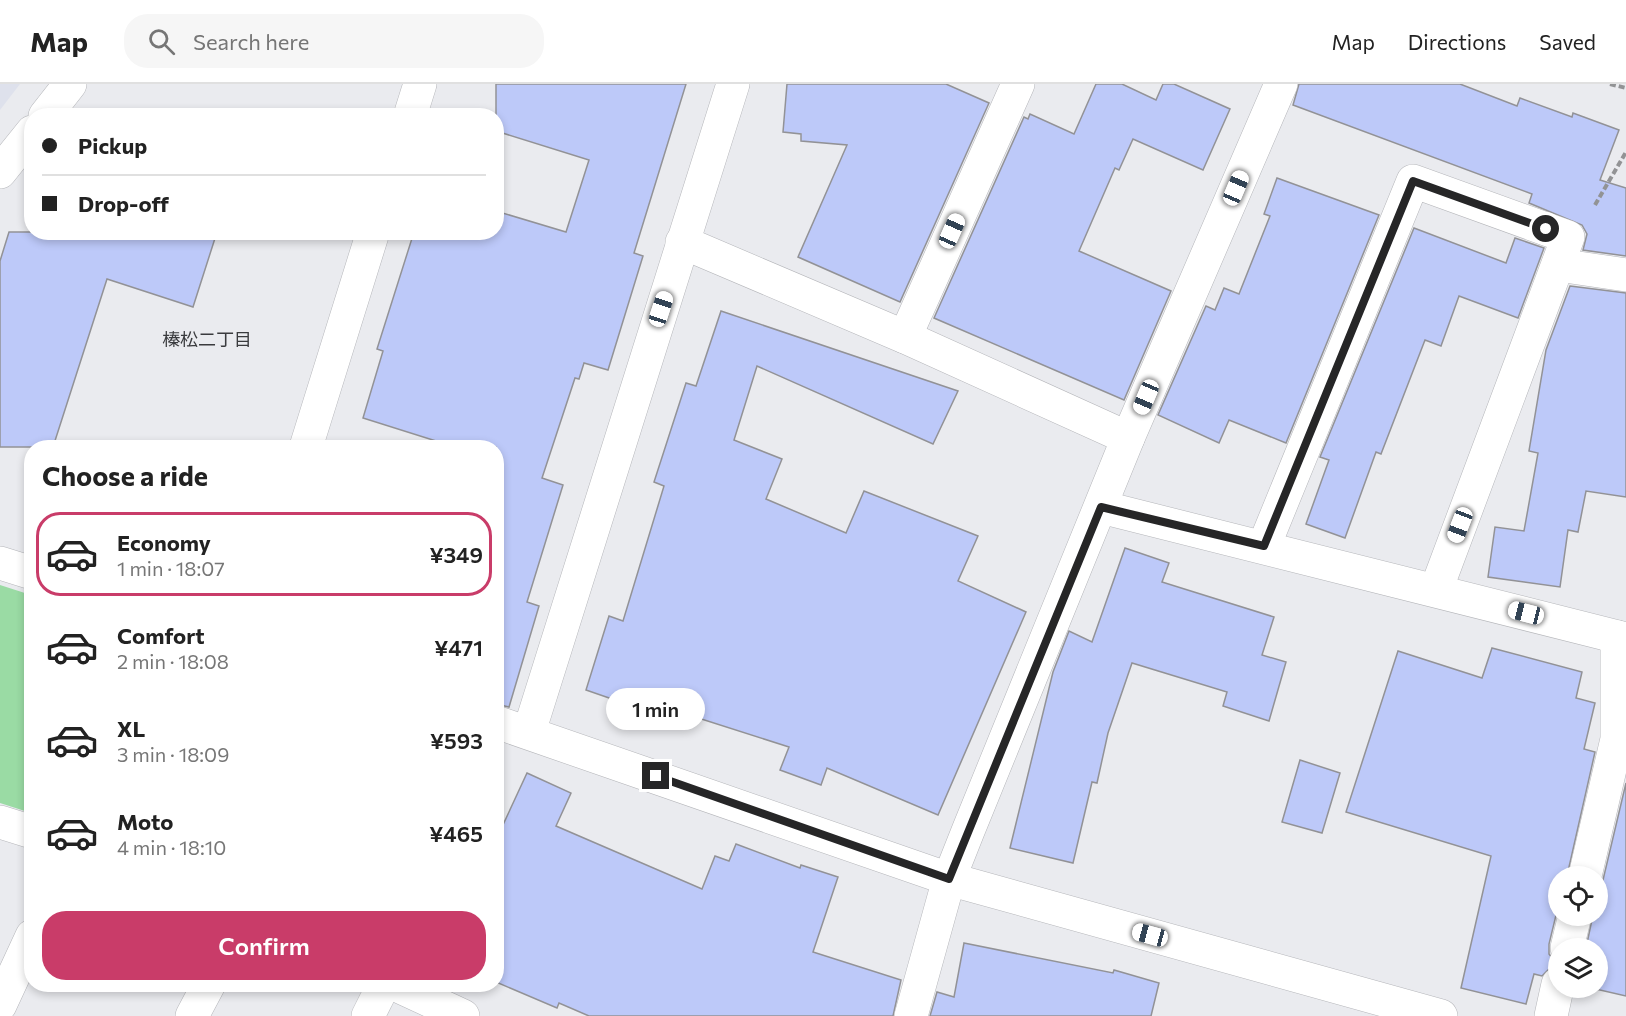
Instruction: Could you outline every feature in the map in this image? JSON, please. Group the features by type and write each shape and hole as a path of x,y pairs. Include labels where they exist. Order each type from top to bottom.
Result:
{"street":[{"path":"51,108 70,84"},
{"path":"412,108 420,84"},
{"path":"529,732 733,84"},
{"path":"905,336 1018,84"},
{"path":"911,1016 949,879 1128,438 1281,84"},
{"path":"0,172 24,142"},
{"path":"1264,546 1413,181 1563,251 1626,275"},
{"path":"308,440 371,240"},
{"path":"682,242 905,336 1128,438"},
{"path":"1436,590 1563,251"},
{"path":"1101,507 1264,546 1621,638 1617,739 1587,866"},
{"path":"0,563 24,570"},
{"path":"504,724 949,879 1442,1016"},
{"path":"0,822 24,830"},
{"path":"0,1005 24,953"},
{"path":"192,1016 204,992"},
{"path":"368,1016 380,992"},
{"path":"411,992 463,1016"},
{"path":"1551,1016 1555,998"}],"path":[{"path":"1610,84 1626,88"},
{"path":"1563,251 1584,227 1626,152"}],"shaded area":[{"path":"0,84 20,84 0,110"}],"green space":[{"path":"0,585 24,593 24,811 0,803"}],"building":[{"path":"496,84 686,84 634,253 643,256 608,370 584,363 579,379 575,378 542,478 563,485 527,602 539,606 509,707 504,706 504,440 433,440 363,418 383,351 377,349 411,240 504,240 504,213 566,232 589,160 504,133 504,108 496,108"},
{"path":"787,84 946,84 989,103 900,302 798,257 847,145 801,141 801,134 783,132"},
{"path":"1096,84 1122,84 1156,100 1163,84 1174,84 1230,109 1203,170 1133,139 1119,170 1115,168 1079,251 1171,291 1124,400 934,318 1024,117 1028,119 1030,114 1074,134"},
{"path":"1299,84 1460,84 1517,106 1520,98 1572,117 1573,113 1619,130 1600,180 1626,188 1626,256 1583,250 1587,234 1582,225 1529,203 1532,194 1293,105"},
{"path":"1277,178 1379,215 1286,443 1229,420 1219,443 1158,415 1206,306 1215,310 1224,288 1239,294 1270,216 1264,214"},
{"path":"1414,228 1506,263 1515,238 1544,248 1518,318 1459,296 1441,346 1425,340 1381,454 1376,452 1345,538 1306,524 1329,460 1320,457"},
{"path":"9,232 24,232 24,240 214,240 193,307 107,279 55,440 24,440 24,447 0,447 0,261"},
{"path":"1570,286 1626,293 1626,497 1586,491 1578,532 1568,530 1560,587 1488,577 1495,527 1524,531 1538,453 1529,451 1546,350"},
{"path":"721,311 958,391 933,444 757,366 734,440 782,459 766,499 846,533 864,491 978,536 958,581 1026,612 938,815 827,768 821,785 780,770 789,747 670,709 667,718 586,690 609,616 623,621 664,486 654,482 686,383 696,386"},
{"path":"1125,548 1169,563 1162,582 1274,617 1262,655 1286,662 1269,721 1223,706 1227,692 1132,663 1108,733 1097,783 1092,782 1073,863 1010,848 1053,672 1069,631 1092,642"},
{"path":"1492,648 1582,672 1576,698 1595,703 1584,749 1595,752 1569,866 1548,866 1548,926 1553,926 1550,938 1548,938 1548,970 1542,976 1534,974 1526,1004 1461,988 1491,856 1346,812 1398,651 1482,678"},
{"path":"1300,760 1340,773 1322,833 1282,822"},
{"path":"527,773 571,793 556,826 702,889 715,856 729,861 736,844 800,868 801,865 838,877 813,952 901,980 893,1016 589,1016 559,1003 557,1008 504,985 504,823"},
{"path":"1626,783 1626,996 1608,992 1608,938 1588,938 1591,926 1608,926 1606,866"},
{"path":"964,943 1113,973 1114,970 1159,983 1151,1016 930,1016 937,992 954,997"}],"district":[{"name":"榛松二丁目","path":"207,340"}],"route":[{"path":"656,776 949,879 1101,507 1264,546 1413,181 1546,229"}]}
